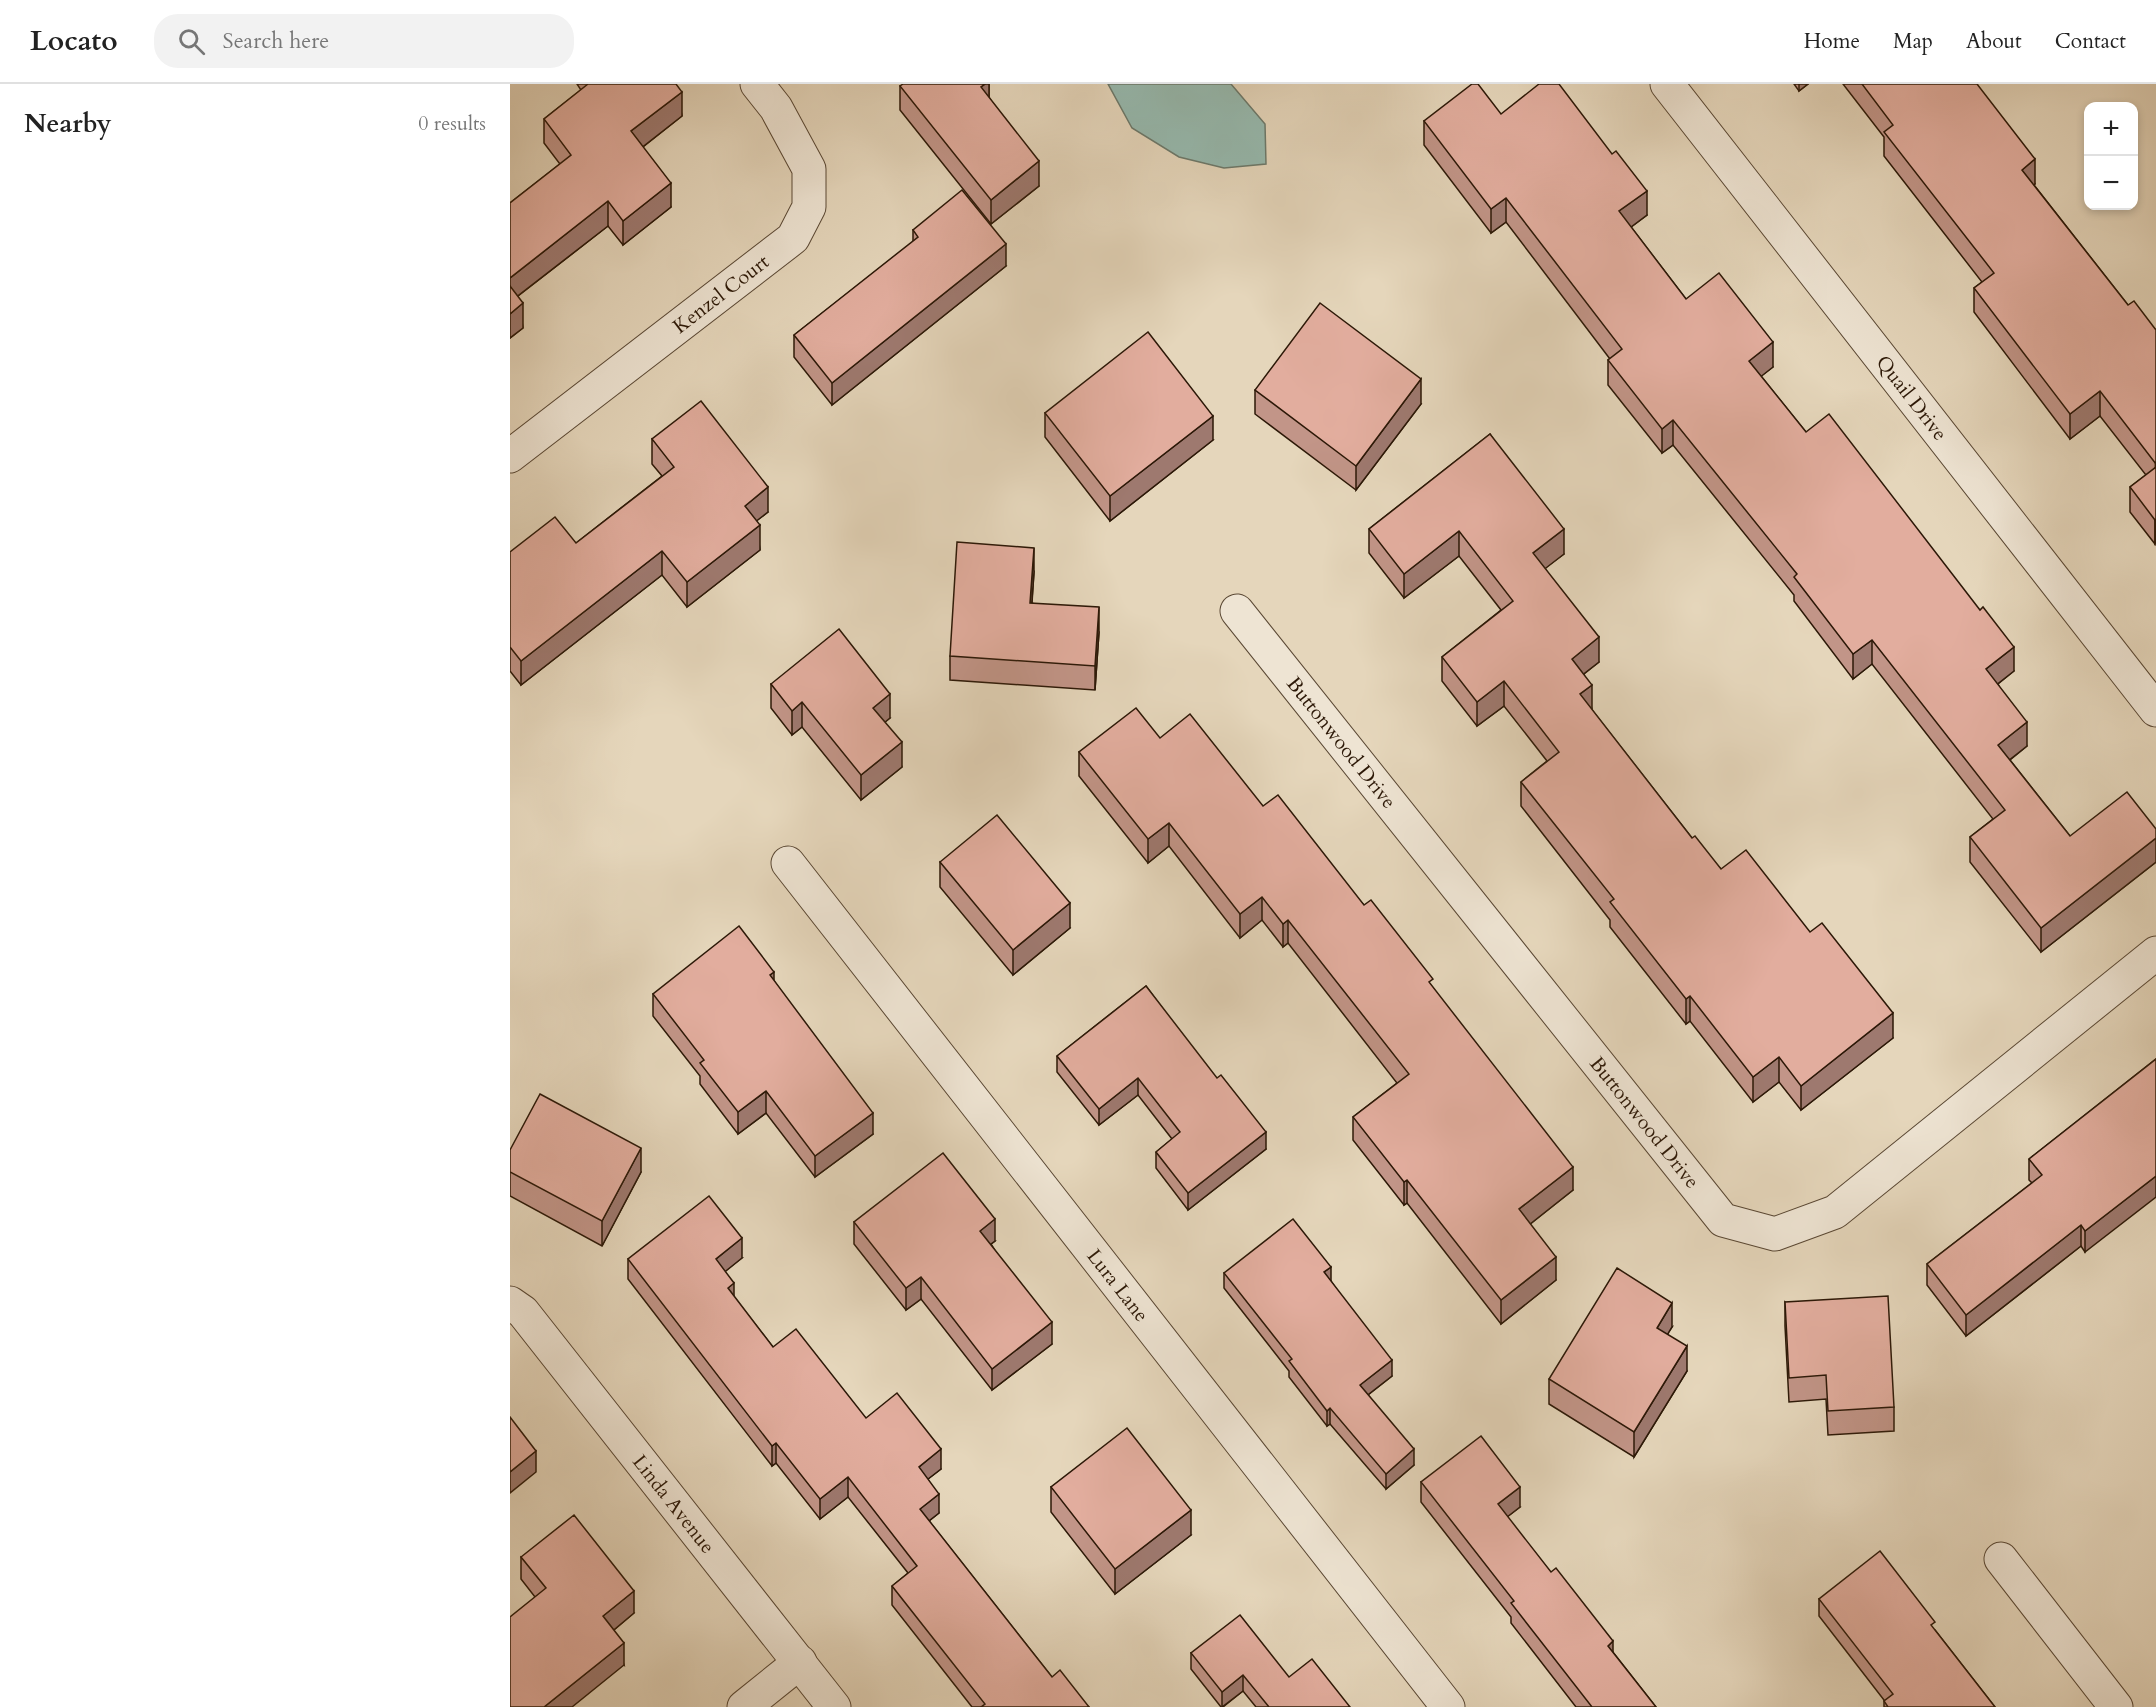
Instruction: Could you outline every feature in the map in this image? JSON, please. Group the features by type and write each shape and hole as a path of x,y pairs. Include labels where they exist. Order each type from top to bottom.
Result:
{"street":[{"name":"Kenzel Court","path":"510,456 794,238 809,207 809,169 776,108 757,84"},
{"name":"Quail Drive","path":"1666,84 2156,710"},
{"name":"Buttonwood Drive","path":"1237,611 1723,1220 1775,1234 1835,1212 2156,953"},
{"name":"Lura Lane","path":"788,863 1448,1707"},
{"name":"Linda Avenue","path":"510,1303 523,1312 834,1707"},
{"path":"2001,1559 2116,1707"},
{"path":"744,1707 800,1662"}],"water":[{"path":"1108,84 1231,84 1265,124 1266,164 1224,168 1179,157 1132,128"}],"building":[{"path":"588,84 676,84 682,92 631,131 671,183 623,221 608,201 510,278 510,203 571,155 544,119"},
{"path":"903,84 985,84 981,87 1039,161 991,200 900,86"},
{"path":"1472,84 1478,84 1501,114 1539,84 1559,84 1612,154 1616,151 1647,191 1619,211 1686,299 1719,273 1773,342 1749,361 1806,432 1829,414 1980,610 1983,607 2014,647 1986,669 2027,722 1998,745 2070,836 2127,792 2156,829 2156,838 2041,928 1970,837 2005,810 1872,640 1853,654 1794,577 1797,574 1673,420 1662,429 1608,360 1622,349 1506,198 1491,209 1424,121"},
{"path":"1862,84 1977,84 2035,159 2022,170 2128,305 2134,301 2156,330 2156,464 2100,391 2070,414 1974,288 1994,273 1884,132 1893,125"},
{"path":"962,190 1006,244 832,383 794,335 918,237 913,230"},
{"path":"510,286 523,303 510,314"},
{"path":"1320,303 1421,379 1356,466 1255,390"},
{"path":"1148,332 1213,416 1110,496 1045,413"},
{"path":"701,401 768,487 745,506 760,525 687,582 662,551 521,661 510,647 510,552 555,517 576,543 674,467 652,439"},
{"path":"1490,434 1564,529 1533,553 1599,637 1572,659 1592,685 1580,694 1692,838 1695,836 1721,869 1746,850 1810,932 1822,923 1893,1013 1801,1086 1779,1057 1753,1077 1690,996 1686,999 1610,902 1614,899 1521,782 1559,752 1504,681 1477,702 1442,657 1513,601 1459,531 1404,574 1369,529"},
{"path":"2156,467 2156,519 2155,520 2130,487"},
{"path":"957,542 1034,548 1030,603 1099,607 1095,666 950,656"},
{"path":"839,629 890,694 873,708 902,742 861,775 802,702 792,711 771,684"},
{"path":"1136,708 1160,738 1190,714 1263,806 1278,795 1364,905 1371,900 1433,979 1429,982 1573,1167 1519,1209 1556,1257 1501,1300 1407,1180 1404,1182 1353,1117 1409,1074 1288,920 1283,924 1262,897 1240,914 1169,823 1148,839 1079,752"},
{"path":"997,815 1070,903 1013,950 940,862"},
{"path":"739,926 774,972 770,975 873,1113 815,1156 766,1091 738,1112 700,1063 704,1060 653,994"},
{"path":"1146,986 1217,1078 1221,1075 1266,1132 1188,1193 1156,1152 1180,1132 1138,1078 1099,1109 1057,1056"},
{"path":"2156,1059 2156,1176 2085,1231 2081,1225 1966,1315 1927,1264 2042,1175 2029,1159"},
{"path":"540,1094 641,1148 602,1221 510,1172 510,1150"},
{"path":"943,1153 995,1219 980,1231 1052,1322 992,1369 921,1277 906,1288 854,1222"},
{"path":"709,1196 742,1238 716,1259 734,1283 728,1288 773,1347 796,1329 866,1418 897,1393 941,1449 919,1467 939,1494 920,1509 1052,1677 1060,1670 1089,1707 981,1707 985,1704 892,1586 917,1566 848,1477 820,1499 776,1443 772,1446 628,1259"},
{"path":"1293,1219 1331,1267 1324,1272 1392,1360 1360,1385 1414,1449 1386,1474 1330,1408 1327,1411 1289,1361 1292,1359 1224,1273"},
{"path":"1617,1268 1672,1303 1657,1328 1687,1346 1634,1432 1549,1379"},
{"path":"1888,1296 1894,1407 1828,1411 1826,1375 1789,1378 1785,1302"},
{"path":"510,1417 536,1451 510,1472"},
{"path":"1127,1428 1191,1510 1115,1569 1051,1487"},
{"path":"1481,1436 1520,1487 1498,1504 1551,1572 1556,1568 1613,1641 1608,1646 1656,1707 1592,1707 1511,1603 1514,1601 1421,1482"},
{"path":"574,1515 634,1591 603,1616 624,1643 544,1707 510,1707 510,1617 546,1588 521,1557"},
{"path":"1880,1551 1935,1622 1931,1625 1995,1707 1888,1707 1884,1701 1893,1694 1819,1599"},
{"path":"1240,1615 1289,1677 1312,1659 1350,1707 1269,1707 1243,1675 1222,1692 1191,1653"}]}
